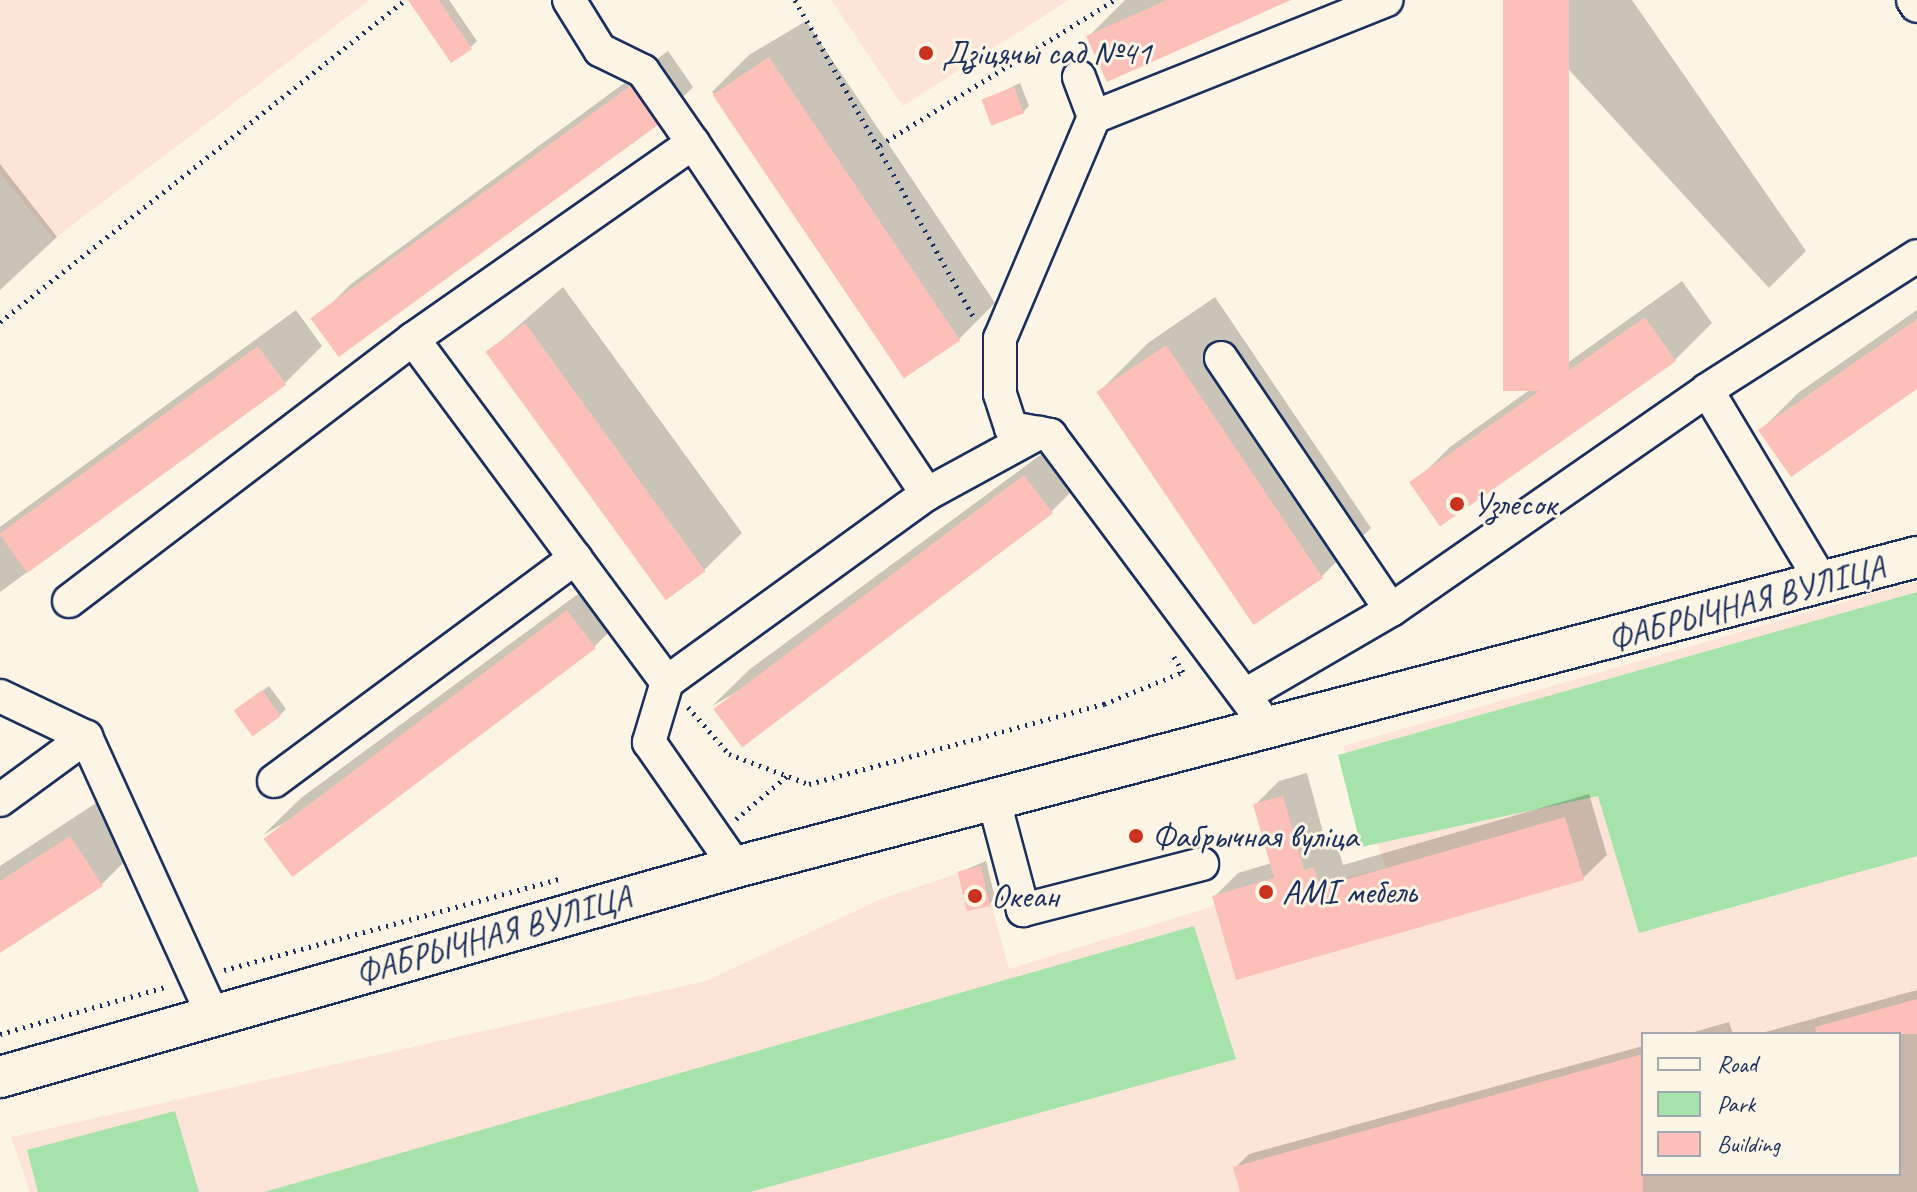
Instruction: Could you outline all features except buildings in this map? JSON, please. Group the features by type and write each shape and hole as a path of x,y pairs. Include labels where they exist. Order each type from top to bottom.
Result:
{"main road":[{"name":"ФАБРЫЧНАЯ ВУЛІЦА","path":"0,1077 204,996 725,852 994,801 1917,557"}],"lane":[{"path":"569,0 600,50 643,71 927,494"},
{"path":"1094,117 1386,0"},
{"path":"1913,0 1917,6"},
{"path":"1079,77 1094,117 1000,338 1000,394 1011,428 1050,435 1268,730"},
{"path":"69,601 413,339 693,143"},
{"path":"1245,695 1391,610 1707,390 1917,256"},
{"path":"413,339 667,682"},
{"path":"1221,358 1391,610"},
{"path":"1707,390 1823,584"},
{"path":"725,852 649,742 667,682 927,494 1039,433"},
{"path":"274,781 575,558"},
{"path":"0,696 86,737 204,996"},
{"path":"0,800 86,737"},
{"path":"994,801 1023,910 1202,864"}],"path":[{"path":"0,322 405,0"},
{"path":"880,145 1115,0"},
{"path":"725,852 787,776"},
{"path":"0,1034 204,996 577,874"}],"shaded area":[{"path":"0,0 370,0 54,239 0,173"},
{"name":"Дзіцячы сад №41","path":"831,0 1069,0 903,106"},
{"path":"1917,581 1917,1192 30,1192 11,1137 706,981 881,899 981,866 1009,969 1214,906 1386,868 1343,746"}],"green space":[{"path":"1917,592 1917,856 1639,933 1598,796 1361,847 1338,755"},
{"path":"1194,926 1236,1059 750,1192 264,1192"},
{"path":"175,1111 199,1192 38,1192 27,1150"}],"place":[{"name":"Дзіцячы сад №41","path":"926,53"},
{"name":"Узлесок","path":"1457,504"},
{"name":"Фабрычная вуліца","path":"1136,836"},
{"name":"AMI мебель","path":"1266,892"},
{"name":"Океан","path":"975,896"}]}
